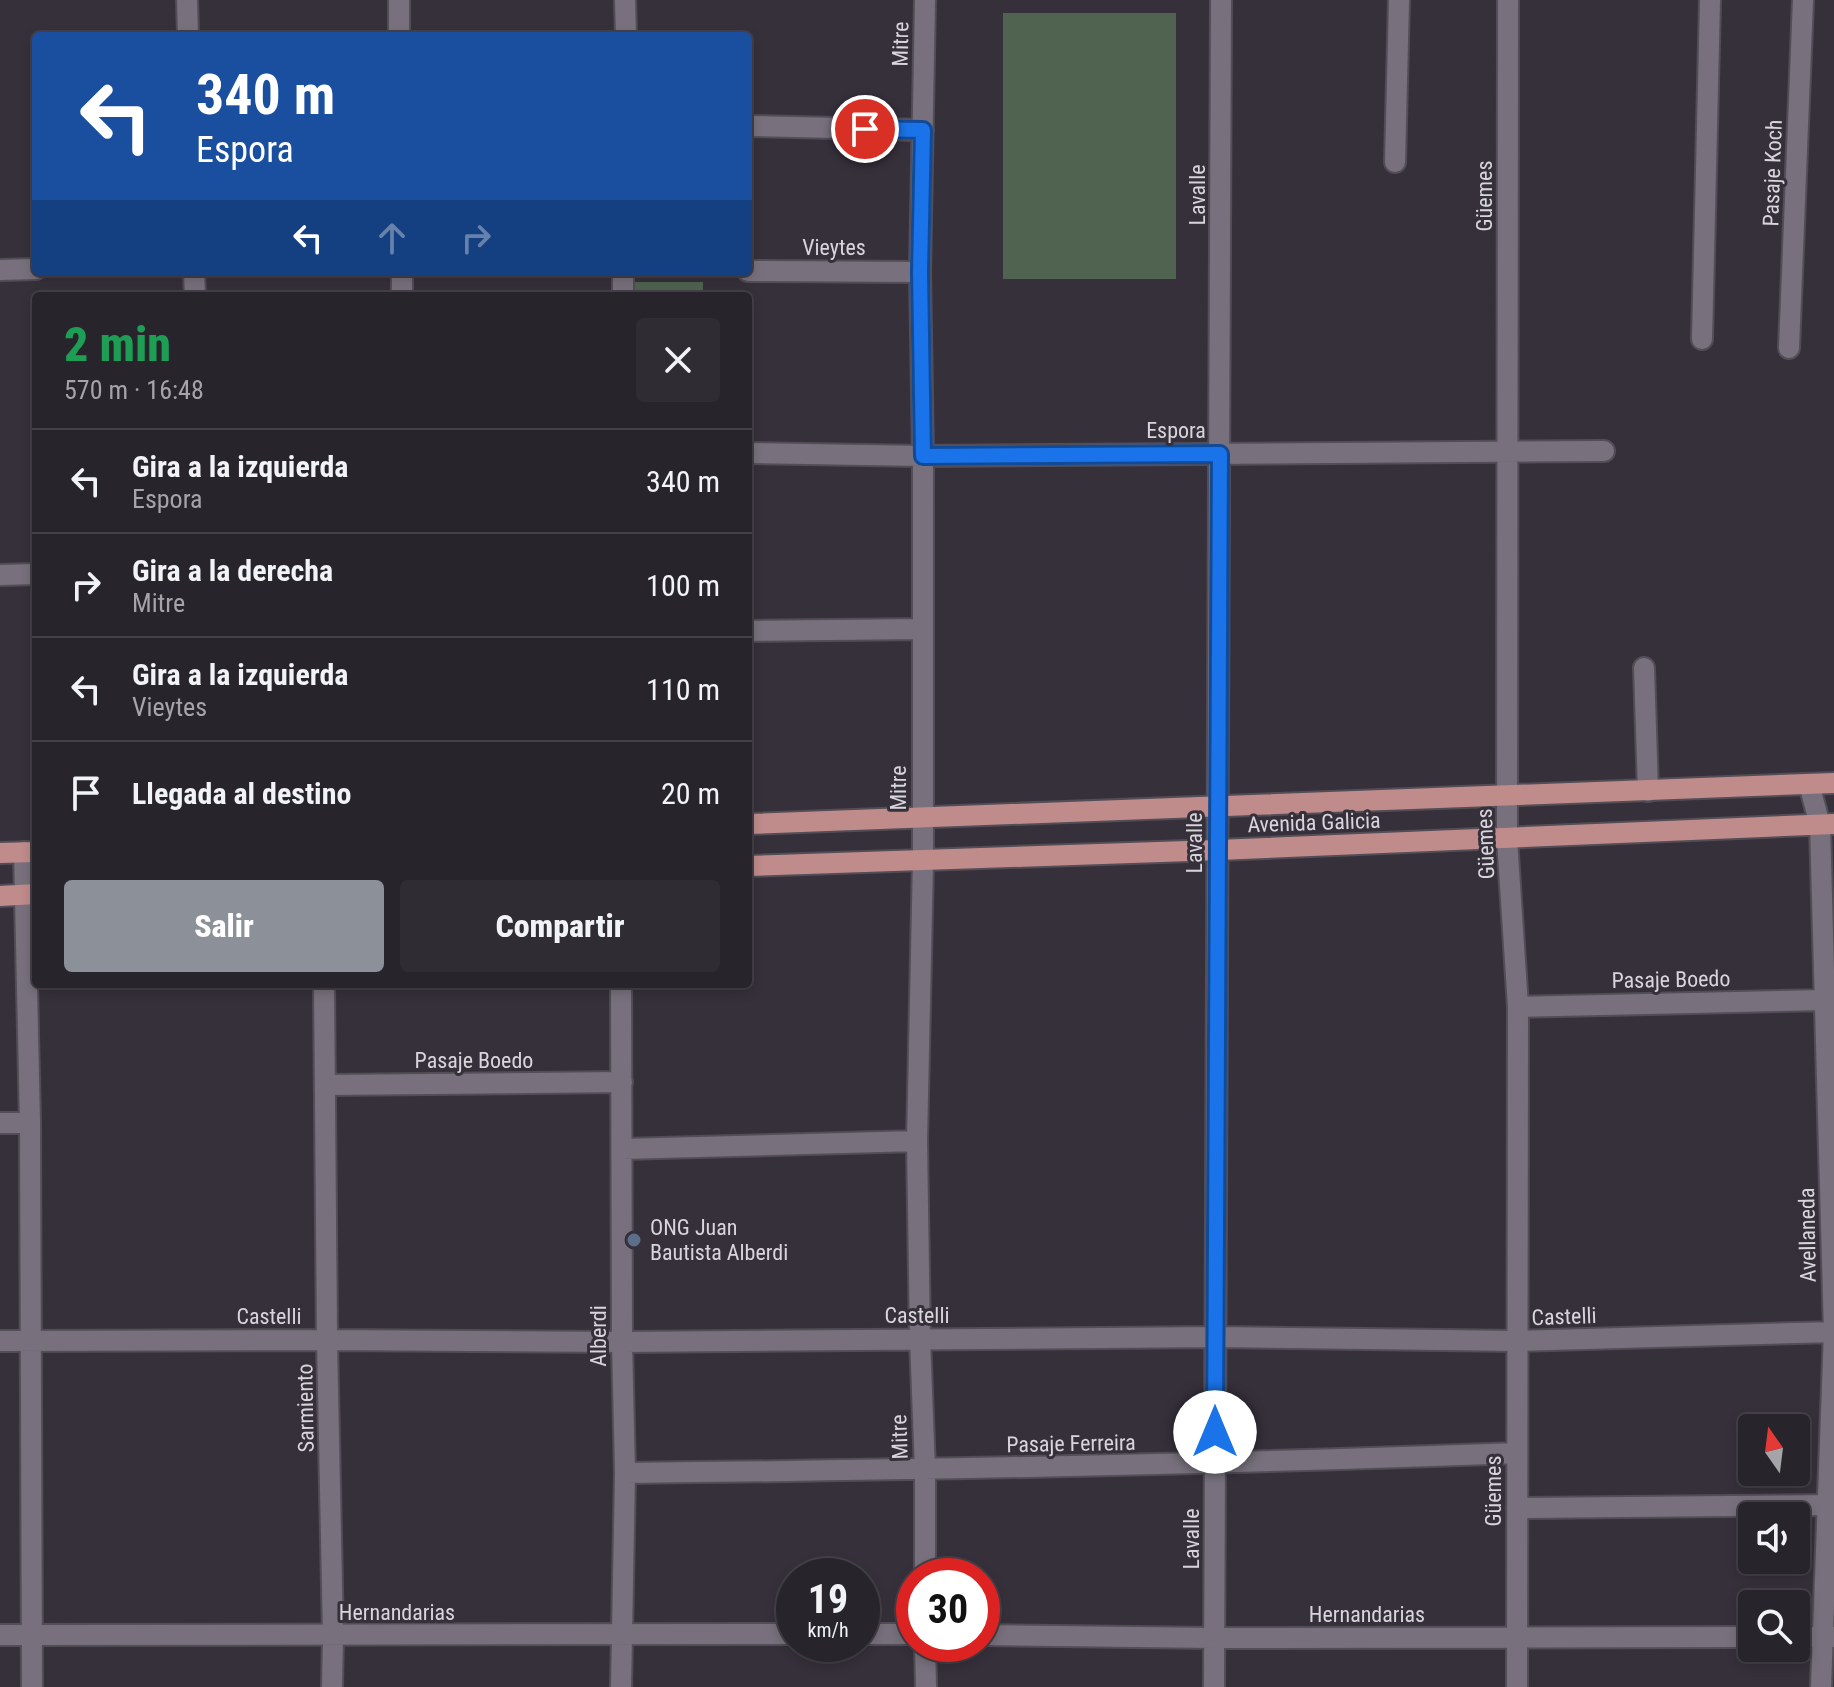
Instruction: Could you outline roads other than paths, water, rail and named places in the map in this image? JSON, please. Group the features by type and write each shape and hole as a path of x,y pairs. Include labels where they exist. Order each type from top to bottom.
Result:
{"main road":[{"name":"Avenida Galicia","path":"752,824 1834,783"},
{"name":"Avenida Galicia","path":"752,866 1507,839 1827,824"},
{"path":"0,853 30,852"},
{"path":"0,896 31,894"}],"street":[{"path":"187,0 188,32"},
{"path":"399,0 399,32"},
{"path":"625,0 626,32"},
{"name":"Mitre","path":"925,0 920,272 923,861 917,1141 925,1558"},
{"name":"Lavalle","path":"1214,1687 1221,0"},
{"path":"1395,162 1399,0"},
{"name":"Güemes","path":"1508,0 1507,839 1518,1007 1517,1687"},
{"path":"1702,339 1710,0"},
{"name":"Pasaje Koch","path":"1789,348 1803,0"},
{"path":"752,126 923,130"},
{"path":"0,270 32,269"},
{"name":"Vieytes","path":"752,271 920,272"},
{"name":"Espora","path":"752,453 923,456 1604,451"},
{"path":"0,575 32,574"},
{"path":"752,631 922,629"},
{"path":"1644,668 1648,791"},
{"name":"Avellaneda","path":"1809,784 1827,824 1825,1000 1834,1332 1828,1637 1821,1687"},
{"path":"30,852 32,1687"},
{"name":"Sarmiento","path":"324,988 332,1687"},
{"name":"Alberdi","path":"621,988 625,1473 621,1687"},
{"name":"Pasaje Boedo","path":"1518,1007 1825,1000"},
{"name":"Pasaje Boedo","path":"326,1085 622,1082"},
{"path":"0,1123 30,1123"},
{"path":"622,1149 917,1141"},
{"name":"Castelli","path":"0,1341 622,1342 1216,1337 1518,1341 1834,1332"},
{"name":"Pasaje Ferreira","path":"625,1473 1215,1464 1517,1453"},
{"path":"1517,1508 1831,1505"},
{"name":"Hernandarias","path":"0,1635 776,1634"},
{"name":"Hernandarias","path":"1000,1635 1738,1637"},
{"path":"925,1662 926,1687"}],"place":[{"name":"ONG Juan Bautista Alberdi","path":"634,1240"}]}
